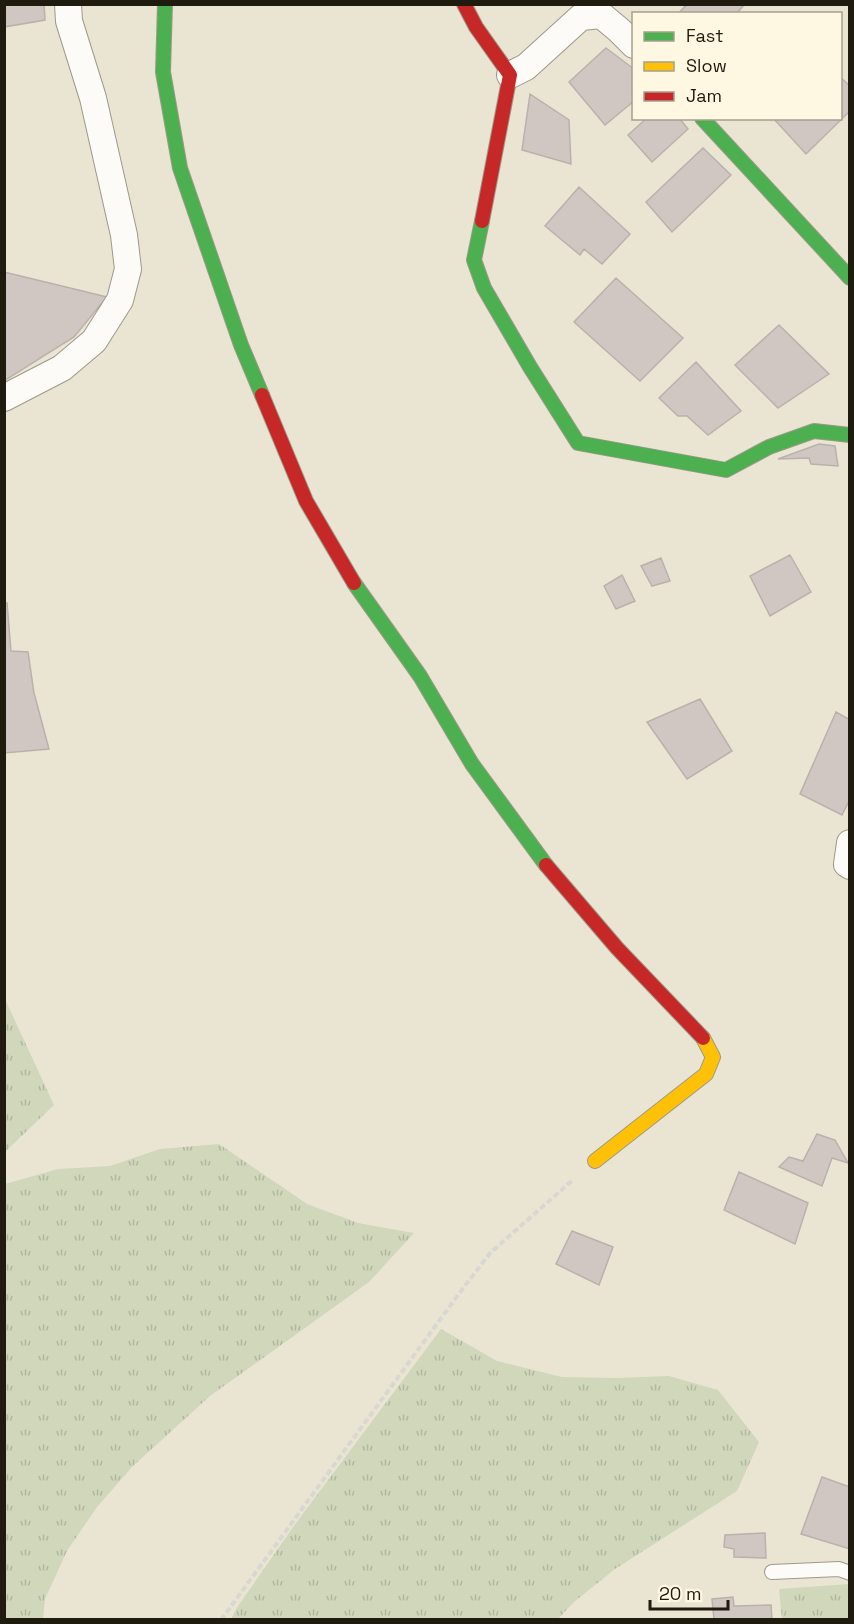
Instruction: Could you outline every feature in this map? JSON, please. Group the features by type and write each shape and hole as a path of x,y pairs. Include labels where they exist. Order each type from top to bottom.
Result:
{"street":[{"path":"4,398 62,368 94,341 120,300 129,269 124,235 93,98 69,21 68,4"},
{"path":"165,4 163,72 180,168 241,345 306,501 354,584 420,676 472,764 546,866 617,948 703,1038 713,1057 706,1074 595,1161"},
{"path":"464,4 476,27 510,75 474,260 484,288 535,376 578,442 726,470 769,447 814,431 849,435"},
{"path":"510,75 526,67 581,17 604,10 632,44"},
{"path":"704,120 849,278"},
{"path":"849,843 849,866"}],"lane":[{"path":"772,1572 839,1569 849,1573"}],"path":[{"path":"221,1620 490,1253 595,1161"}],"green space":[{"path":"4,997 54,1105 5,1152 4,1152"},
{"path":"219,1144 307,1204 358,1223 414,1233 369,1282 210,1396 132,1467 97,1507 67,1551 45,1599 43,1619 5,1619 5,1184 58,1169 110,1166 160,1149"},
{"path":"441,1329 497,1361 562,1377 669,1376 718,1390 759,1442 737,1491 615,1569 574,1602 558,1619 231,1619 296,1523"},
{"path":"849,1584 849,1619 782,1619 779,1589"}],"building":[{"path":"4,4 44,4 45,20 4,27"},
{"path":"687,4 745,4 738,12 680,12"},
{"path":"606,48 632,68 632,103 605,125 569,82"},
{"path":"842,79 850,86 850,111 842,119"},
{"path":"530,94 569,120 571,164 522,150"},
{"path":"645,120 681,120 688,129 652,162 628,135"},
{"path":"775,120 841,120 806,154"},
{"path":"703,148 731,175 672,232 646,202"},
{"path":"579,187 630,234 602,264 584,249 580,255 545,226"},
{"path":"4,272 107,297 74,337 4,381"},
{"path":"616,278 683,338 640,381 574,322"},
{"path":"779,325 829,374 778,408 735,365"},
{"path":"696,362 741,411 708,435 687,416 678,416 659,398"},
{"path":"819,444 835,446 838,466 811,464 809,458 778,459"},
{"path":"790,555 811,592 770,616 750,576"},
{"path":"661,558 670,581 652,586 641,566"},
{"path":"622,575 635,601 616,609 604,586"},
{"path":"4,603 7,603 11,651 28,652 34,693 49,749 4,753"},
{"path":"700,699 732,751 687,779 647,722"},
{"path":"836,712 850,720 850,799 842,815 800,794"},
{"path":"817,1134 835,1140 848,1163 832,1158 822,1186 779,1167 789,1157 803,1161"},
{"path":"739,1172 808,1203 795,1244 724,1210"},
{"path":"572,1231 613,1247 599,1285 556,1264"},
{"path":"822,1477 850,1487 850,1549 801,1534"},
{"path":"765,1533 766,1558 734,1557 734,1549 724,1547 725,1535"},
{"path":"733,1597 734,1606 771,1605 772,1620 714,1620 712,1599"}],"traffic: fast":[{"path":"165,4 163,72 180,168 241,345 262,395"},
{"path":"704,120 850,278"},
{"path":"482,221 474,260 484,288 578,443 726,470 769,447 814,431 850,435"},
{"path":"354,583 420,676 472,764 546,865"}],"traffic: slow":[{"path":"595,1161 706,1074 713,1057 703,1038"}],"traffic: jam":[{"path":"464,4 476,27 510,75 482,221"},
{"path":"262,395 306,501 354,583"},
{"path":"546,865 617,948 703,1038"}]}
